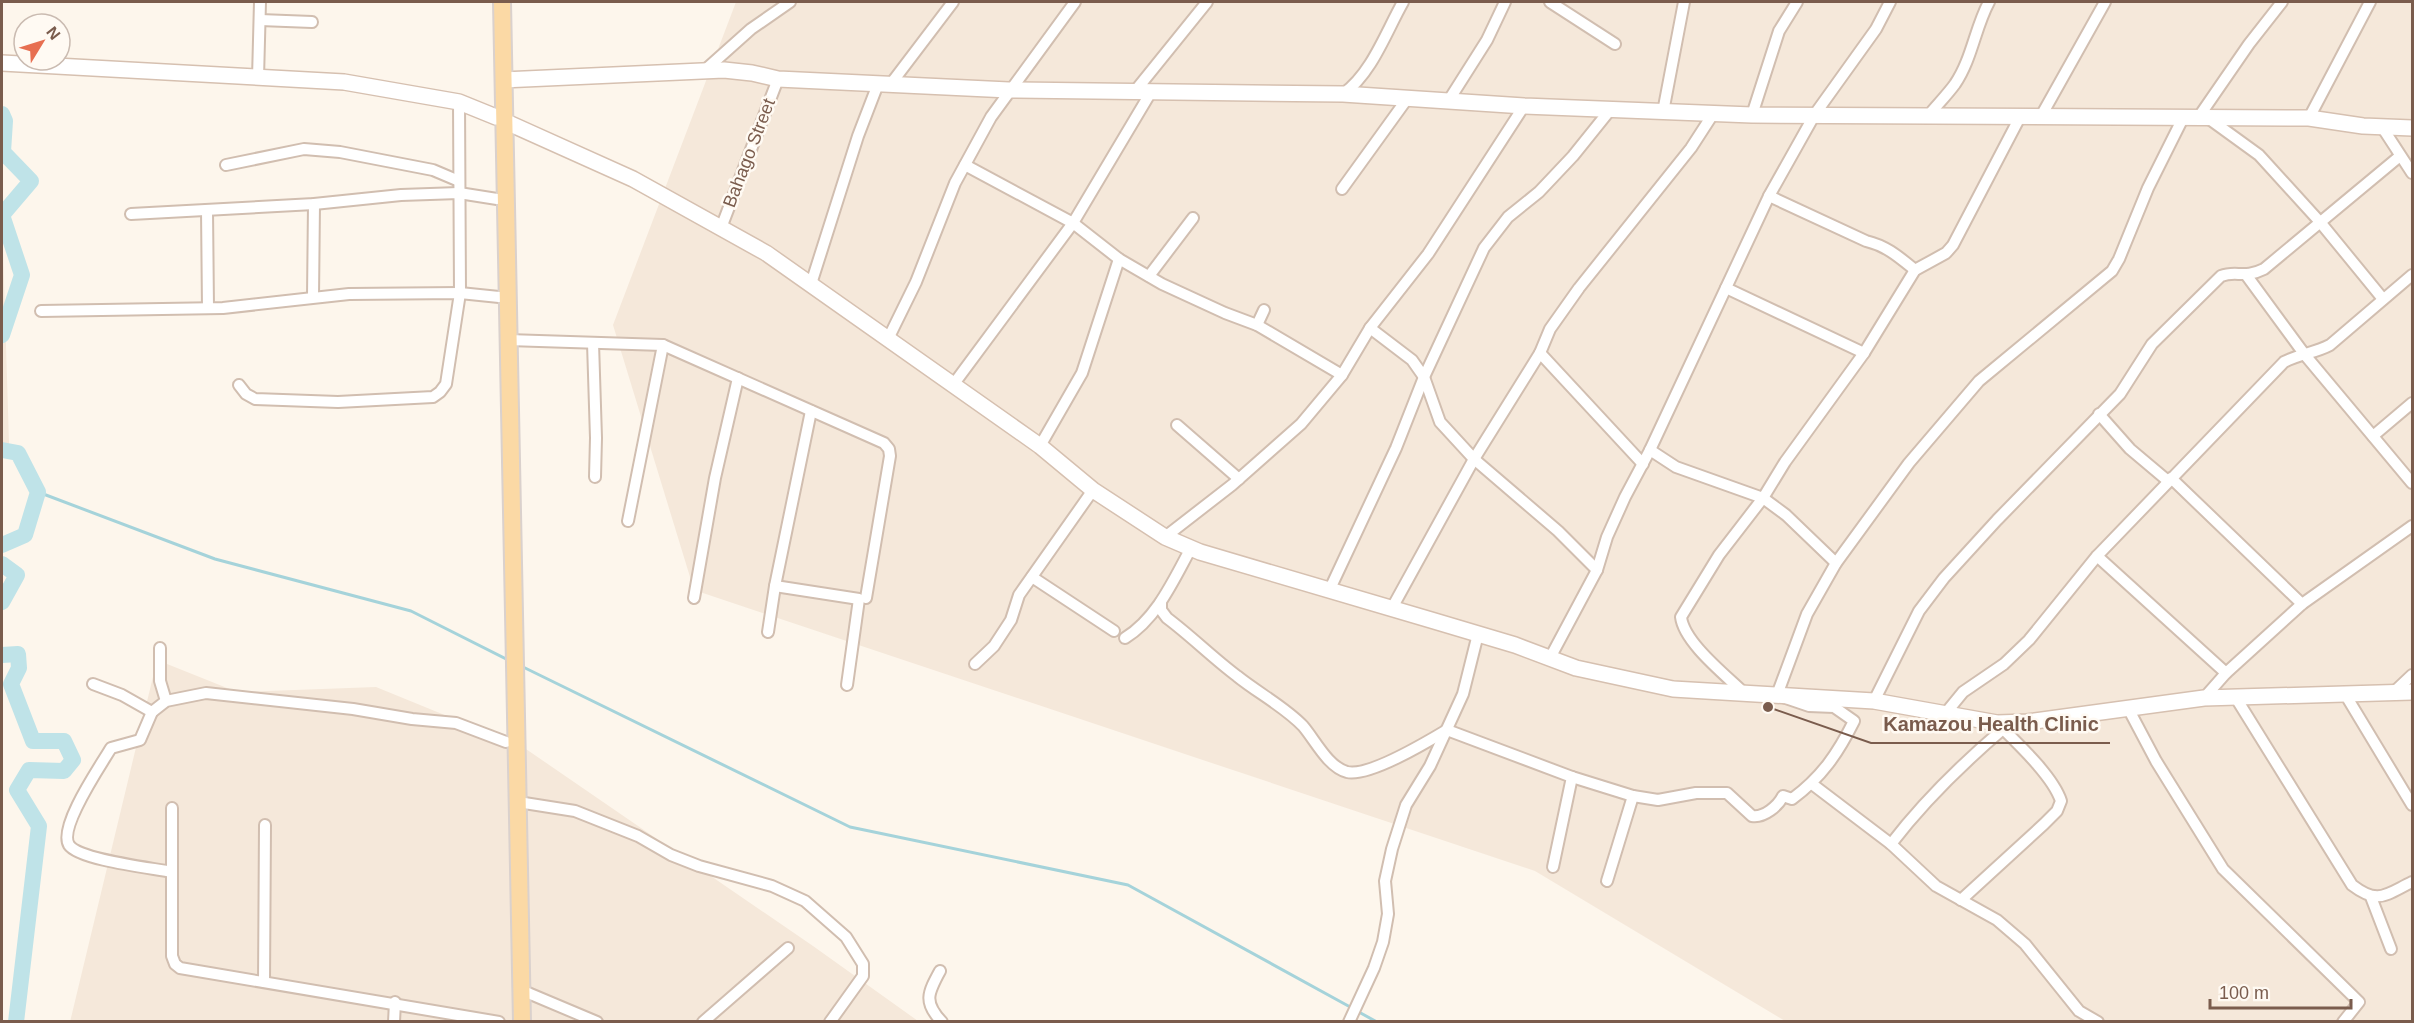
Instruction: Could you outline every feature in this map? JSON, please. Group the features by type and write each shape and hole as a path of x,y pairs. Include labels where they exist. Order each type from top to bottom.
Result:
{"main road":[{"path":"494,2 508,340 522,1022"},
{"path":"502,2 504,80 497,199 512,1022"}],"street":[{"path":"258,78 260,2"},
{"path":"702,72 722,57 751,29 790,2"},
{"path":"811,284 858,136 884,84 953,2"},
{"path":"888,339 916,282 964,165 1009,90 1075,2"},
{"path":"953,385 1073,223 1143,91 1207,2"},
{"path":"1343,94 1352,88 1364,72 1403,2"},
{"path":"1449,100 1487,40 1505,2"},
{"path":"1550,2 1615,44"},
{"path":"1664,112 1684,2"},
{"path":"1752,115 1779,31 1797,2"},
{"path":"1550,658 1597,570 1607,537 1625,497 1650,450 1769,196 1815,114 1876,29 1890,2"},
{"path":"1928,116 1955,83 1965,64 1982,14 1989,2"},
{"path":"2040,118 2105,2"},
{"path":"1777,694 1807,614 1836,563 1908,463 1979,381 2112,271 2148,188 2249,44 2282,2"},
{"path":"2309,118 2370,2"},
{"path":"260,20 312,21"},
{"path":"2,63 344,82 459,102 633,179 766,253 1040,446 1092,490 1165,537 1191,548 1329,591 1478,634 1576,668 1673,689 1874,701 2000,726 2204,698 2412,692"},
{"path":"504,80 739,71 778,79 1009,90 1343,94 1524,106 1713,114 2040,118 2309,118 2382,127 2412,128"},
{"name":"Bahago Street","path":"721,228 778,79"},
{"path":"1342,189 1407,99"},
{"path":"239,385 246,394 255,399 338,402 432,398 440,392 446,384 460,293 459,102"},
{"path":"1165,537 1239,479 1301,424 1342,375 1371,328 1428,254 1524,106"},
{"path":"1329,591 1396,448 1424,377 1484,248 1508,217 1539,192 1573,156 1610,110"},
{"path":"1392,608 1474,459 1540,353 1550,329 1579,288 1691,148 1713,114"},
{"path":"1745,694 1690,640 1682,626 1681,617 1719,555 1763,498 1785,462 1864,353 1914,270 1946,253 1953,245 2020,117"},
{"path":"2196,118 2259,155 2320,222 2383,299"},
{"path":"2382,127 2412,172"},
{"path":"226,165 304,148 340,152 433,170 459,181"},
{"path":"1874,701 1919,611 1944,578 2120,394 2152,344 2224,274 2247,276 2264,269 2400,156"},
{"path":"964,165 1073,223 1119,259 1149,276 1225,313 1257,325 1342,375"},
{"path":"131,214 314,204 401,195 459,193 497,199"},
{"path":"1769,196 1894,252 1914,270"},
{"path":"313,297 314,204"},
{"path":"207,210 208,308"},
{"path":"1149,276 1192,218"},
{"path":"1040,446 1082,373 1119,259"},
{"path":"1945,714 1963,692 2004,664 2029,640 2097,556 2284,362 2330,345 2412,275"},
{"path":"2247,276 2306,355 2412,483"},
{"path":"1726,288 1864,353"},
{"path":"41,311 208,308 349,294 460,293 498,297"},
{"path":"1257,325 1264,310"},
{"path":"1371,328 1413,360 1424,377 1440,422 1474,459 1536,512 1597,570"},
{"path":"508,340 663,345 884,443 889,449 890,456 866,598"},
{"path":"592,343 596,438 595,477"},
{"path":"628,521 663,345"},
{"path":"1540,353 1643,464"},
{"path":"694,598 715,478 738,378"},
{"path":"2373,436 2412,403"},
{"path":"768,632 775,586 811,411"},
{"path":"2099,414 2130,449 2169,479 2302,604"},
{"path":"1177,425 1239,479"},
{"path":"1650,450 1676,467 1763,498 1786,515 1836,563"},
{"path":"975,664 994,646 1011,620 1019,595 1092,490"},
{"path":"2204,698 2226,673 2302,604 2412,526"},
{"path":"1125,638 1139,629 1161,602 1191,548"},
{"path":"2097,556 2226,673"},
{"path":"1032,577 1114,631"},
{"path":"775,586 859,599 848,685"},
{"path":"1161,602 1161,610 1167,618 1235,675 1300,724 1335,766 1346,771 1357,772 1376,766 1423,745 1447,730"},
{"path":"1349,1022 1383,942 1388,914 1385,881 1406,805 1430,766 1463,694 1478,634"},
{"path":"160,648 160,681 166,701"},
{"path":"2394,692 2412,675"},
{"path":"93,684 122,695 152,712"},
{"path":"172,872 83,855 69,845 67,836 80,799 111,748 140,740 152,712 166,701 199,692 310,704 456,723 506,742"},
{"path":"1447,730 1572,777 1633,796 1658,800 1696,793 1727,793 1756,817 1780,802 1783,796 1792,799 1812,784 1839,750 1854,721 1834,707 1809,706 1777,694"},
{"path":"2345,694 2412,805"},
{"path":"2236,698 2352,885 2371,897 2380,897 2412,882"},
{"path":"2129,710 2156,761 2223,869 2359,1002 2343,1022"},
{"path":"1891,844 1916,812 2000,726"},
{"path":"1961,900 2044,824 2057,811 2061,801 2058,792 2024,749 2000,726"},
{"path":"1553,867 1572,777"},
{"path":"1812,784 1891,844 1936,886 1996,920 2025,944 2079,1011 2098,1022"},
{"path":"1607,881 1633,796"},
{"path":"518,802 575,812 638,836 671,855 699,867 772,886 805,901 846,937 863,964 864,976 830,1022"},
{"path":"172,808 172,956 175,964 180,968 395,1002 499,1022"},
{"path":"264,982 265,825"},
{"path":"2371,897 2391,949"},
{"path":"703,1022 788,948"},
{"path":"940,971 930,988 928,999 935,1015 942,1022"},
{"path":"521,990 597,1022"},
{"path":"394,1022 395,1002"}],"shaded area":[{"path":"736,2 2412,2 2412,1021 1785,1021 1535,871 694,590 613,325"},
{"path":"2,216 9,443 2,457"},
{"path":"157,660 237,692 376,687 523,747 918,1021 70,1022"}],"waterway":[{"path":"2,114 5,121 3,152 31,181 2,215 22,275 2,335"},
{"path":"2,450 18,453 38,492 25,535 2,545"},
{"path":"38,492 215,559 411,611 510,661"},
{"path":"2,564 17,575 2,602"},
{"path":"2,655 18,654 19,668 11,684 33,741 64,741 73,760 64,771 29,770 17,790 39,826 16,1022"},
{"path":"521,666 850,827 1128,885 1352,1008"},
{"path":"1357,1011 1377,1022"}],"place":[{"name":"Kamazou Health Clinic","path":"1768,707"}]}
